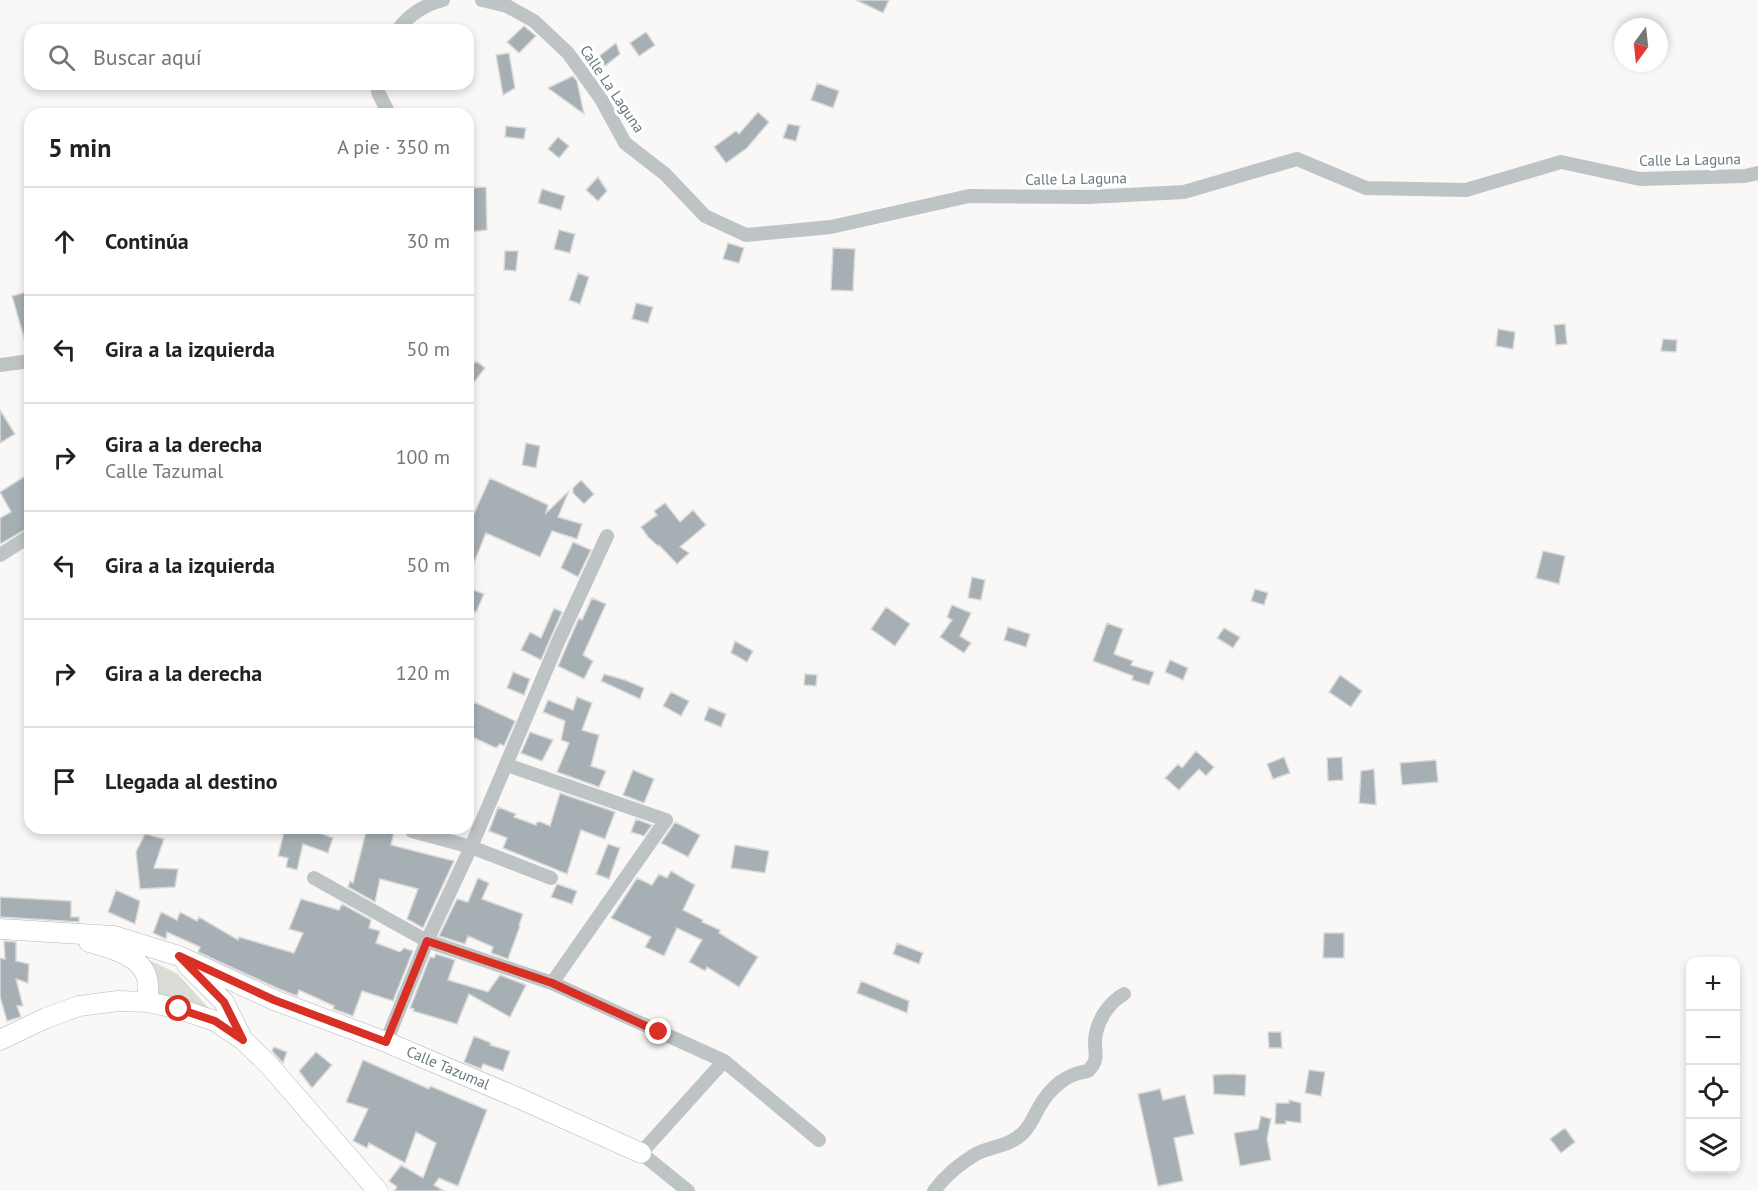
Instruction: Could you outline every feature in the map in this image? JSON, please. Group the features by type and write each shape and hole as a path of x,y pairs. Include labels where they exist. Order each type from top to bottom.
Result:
{"main road":[{"path":"0,929 58,932 108,948 135,960 141,965 148,979 148,1002"},
{"name":"Calle Tazumal","path":"58,932 114,936 179,956 274,1000 386,1042 641,1153"},
{"path":"179,956 224,1002 243,1040"},
{"path":"0,1040 46,1018 79,1006 118,1001 148,1002 215,1021 243,1040 287,1085 378,1191"}],"street":[{"path":"402,24 431,3 443,0"},
{"name":"Calle La Laguna","path":"482,0 507,6 534,21 568,53 601,99 626,143 665,174 705,216 746,235 831,227 969,196 1089,197 1184,192 1297,159 1366,189 1466,190 1561,162 1640,179 1745,176 1758,173"},
{"path":"378,90 386,108"},
{"path":"0,365 24,362"},
{"path":"386,1042 427,941 471,847 558,642 607,536"},
{"path":"0,555 24,540"},
{"path":"507,765 666,820 552,983"},
{"path":"423,834 471,847 551,878"},
{"path":"314,878 427,941 552,983 724,1061 819,1140"},
{"path":"934,1191 976,1154 1016,1139 1024,1132 1045,1099 1060,1081 1076,1073 1088,1071 1095,1064 1097,1053 1095,1040 1106,1008 1114,999 1124,994"},
{"path":"641,1153 724,1061"},
{"name":"Calle Tazumal","path":"641,1153 688,1191"}],"shaded area":[{"path":"143,957 178,974 212,1012 158,1001"}],"building":[{"path":"856,0 889,0 883,13"},
{"path":"524,26 536,36 519,53 507,42"},
{"path":"646,32 655,45 639,56 630,43"},
{"path":"616,43 620,54 605,66 598,57"},
{"path":"509,53 515,88 503,95 496,55"},
{"path":"573,76 577,81 584,114 548,88"},
{"path":"817,83 839,91 833,108 811,100"},
{"path":"758,112 769,122 747,148 726,163 714,147 736,131 739,134"},
{"path":"788,124 800,126 796,141 783,138"},
{"path":"506,126 526,128 524,139 505,137"},
{"path":"558,137 569,146 559,158 548,149"},
{"path":"598,177 607,191 598,201 586,190"},
{"path":"486,187 487,230 474,231 474,188"},
{"path":"542,189 565,196 561,210 538,203"},
{"path":"559,230 575,234 570,253 554,249"},
{"path":"728,243 744,248 739,263 723,259"},
{"path":"833,248 855,249 853,291 831,290"},
{"path":"505,251 518,251 516,271 504,270"},
{"path":"578,273 589,277 580,304 569,300"},
{"path":"24,293 24,338 12,296"},
{"path":"636,303 653,307 648,323 632,319"},
{"path":"1565,324 1567,344 1556,345 1554,325"},
{"path":"1498,329 1515,332 1513,349 1496,346"},
{"path":"1663,339 1677,340 1676,352 1661,351"},
{"path":"476,361 485,368 474,382"},
{"path":"0,410 15,434 0,443"},
{"path":"526,443 540,446 536,468 522,465"},
{"path":"24,477 24,530 0,544 0,518 11,512 0,492"},
{"path":"490,478 548,505 546,513 569,491 558,517 582,524 577,539 552,531 540,557 486,533 474,562 474,514"},
{"path":"581,480 594,494 584,504 573,493 573,488"},
{"path":"665,503 680,522 693,510 706,525 680,547 689,553 677,564 648,537 641,527 657,515 654,511"},
{"path":"573,542 591,550 578,577 561,568"},
{"path":"1543,551 1565,556 1559,584 1536,578"},
{"path":"972,577 985,580 981,600 968,598"},
{"path":"1255,589 1268,593 1264,605 1251,601"},
{"path":"474,590 484,594 476,612 474,611"},
{"path":"592,598 606,604 583,655 593,661 584,679 558,666 579,618 582,620"},
{"path":"952,605 971,613 960,636 971,643 964,653 940,637 952,620 947,617"},
{"path":"886,607 910,624 895,646 871,629"},
{"path":"554,608 562,612 541,660 521,650 530,632 541,638"},
{"path":"1107,623 1123,629 1114,654 1133,661 1131,665 1154,672 1149,685 1132,680 1133,676 1093,661"},
{"path":"1008,627 1030,634 1026,647 1004,640"},
{"path":"1224,628 1240,637 1233,648 1217,638"},
{"path":"735,641 753,651 747,662 731,653"},
{"path":"1170,660 1188,668 1183,680 1165,672"},
{"path":"513,672 530,679 524,695 507,688"},
{"path":"604,674 644,688 640,699 601,681"},
{"path":"805,674 817,675 816,686 804,685"},
{"path":"1340,675 1362,691 1351,707 1329,692"},
{"path":"671,692 689,701 681,716 663,706"},
{"path":"577,697 592,703 582,730 599,735 591,766 606,771 599,787 557,772 569,743 561,740 565,721 543,712 548,700 573,710"},
{"path":"474,702 515,721 504,746 500,744 496,748 474,738"},
{"path":"709,707 726,714 721,727 704,720"},
{"path":"530,732 553,740 542,761 521,753"},
{"path":"1196,751 1214,767 1206,776 1199,769 1179,790 1165,778 1178,764 1182,768"},
{"path":"1284,757 1290,773 1273,779 1267,764"},
{"path":"1342,757 1343,780 1328,781 1327,758"},
{"path":"1436,760 1438,782 1402,785 1400,763"},
{"path":"1374,769 1376,805 1359,803 1361,771"},
{"path":"633,770 654,779 644,803 623,795"},
{"path":"560,793 615,812 605,839 581,830 567,874 503,848 507,838 489,831 498,807 516,814 514,817 536,825 537,822 541,822 550,826"},
{"path":"636,819 652,825 644,836 631,832"},
{"path":"675,822 700,835 688,857 661,843"},
{"path":"145,834 164,839 154,868 178,869 175,887 140,889 136,852"},
{"path":"284,834 323,834 333,838 328,853 303,844 297,870 286,867 288,858 278,856"},
{"path":"365,834 394,834 391,845 454,861 423,928 407,919 418,889 380,879 375,902 348,887 350,881 353,883"},
{"path":"608,844 620,848 609,879 596,874"},
{"path":"735,845 769,851 765,873 731,868"},
{"path":"671,871 695,885 683,910 720,930 719,933 758,957 739,987 707,967 705,971 689,962 702,940 677,928 664,956 645,947 651,937 611,918 637,878 652,885 659,874 667,878"},
{"path":"478,878 489,883 482,899 523,914 508,959 491,953 493,947 468,936 465,944 439,936 457,899 468,902"},
{"path":"557,884 577,891 572,904 551,897"},
{"path":"116,890 140,901 135,924 108,912"},
{"path":"0,897 71,901 71,917 79,917 79,922 0,917"},
{"path":"301,899 339,910 342,904 371,920 369,928 380,931 376,943 400,952 404,948 413,951 393,1001 362,991 353,1016 333,1009 334,1006 299,990 297,996 279,989 198,952 200,947 167,932 166,939 153,933 161,912 177,920 180,912 197,921 199,917 238,940 239,937 294,953 303,933 289,929"},
{"path":"1324,933 1344,933 1344,958 1323,958"},
{"path":"4,941 16,942 16,961 29,964 28,983 16,979 23,1006 17,1006 21,1017 7,1021 0,997 0,958 5,959"},
{"path":"897,943 923,953 919,964 893,954"},
{"path":"436,954 455,960 448,980 488,992 500,975 526,985 510,1017 469,994 457,1024 413,1011 414,1009 410,1008 430,957 434,958"},
{"path":"861,981 909,1001 907,1013 857,993"},
{"path":"1268,1032 1281,1032 1282,1048 1269,1048"},
{"path":"474,1036 491,1043 490,1045 510,1051 503,1071 483,1064 481,1069 464,1062"},
{"path":"274,1047 287,1052 283,1063 272,1051"},
{"path":"316,1052 332,1065 312,1088 299,1071"},
{"path":"363,1060 429,1089 430,1086 487,1110 458,1186 439,1178 434,1185 444,1191 394,1191 397,1187 389,1181 401,1165 423,1178 436,1143 416,1132 405,1163 369,1143 367,1148 353,1141 368,1109 346,1102"},
{"path":"1309,1070 1325,1072 1321,1096 1305,1093"},
{"path":"1213,1075 1246,1075 1245,1096 1214,1094"},
{"path":"1160,1089 1163,1100 1185,1095 1194,1134 1174,1138 1183,1181 1158,1186 1138,1094"},
{"path":"1289,1100 1301,1103 1301,1123 1286,1121 1286,1124 1275,1124 1276,1103 1289,1103"},
{"path":"1261,1116 1271,1119 1267,1139 1271,1160 1240,1166 1234,1133 1258,1129"},
{"path":"1565,1128 1575,1142 1561,1153 1550,1139"}],"route":[{"path":"179,1009 215,1021 243,1040 224,1002 179,956 274,1000 386,1042 427,941 552,983 659,1032"}]}
